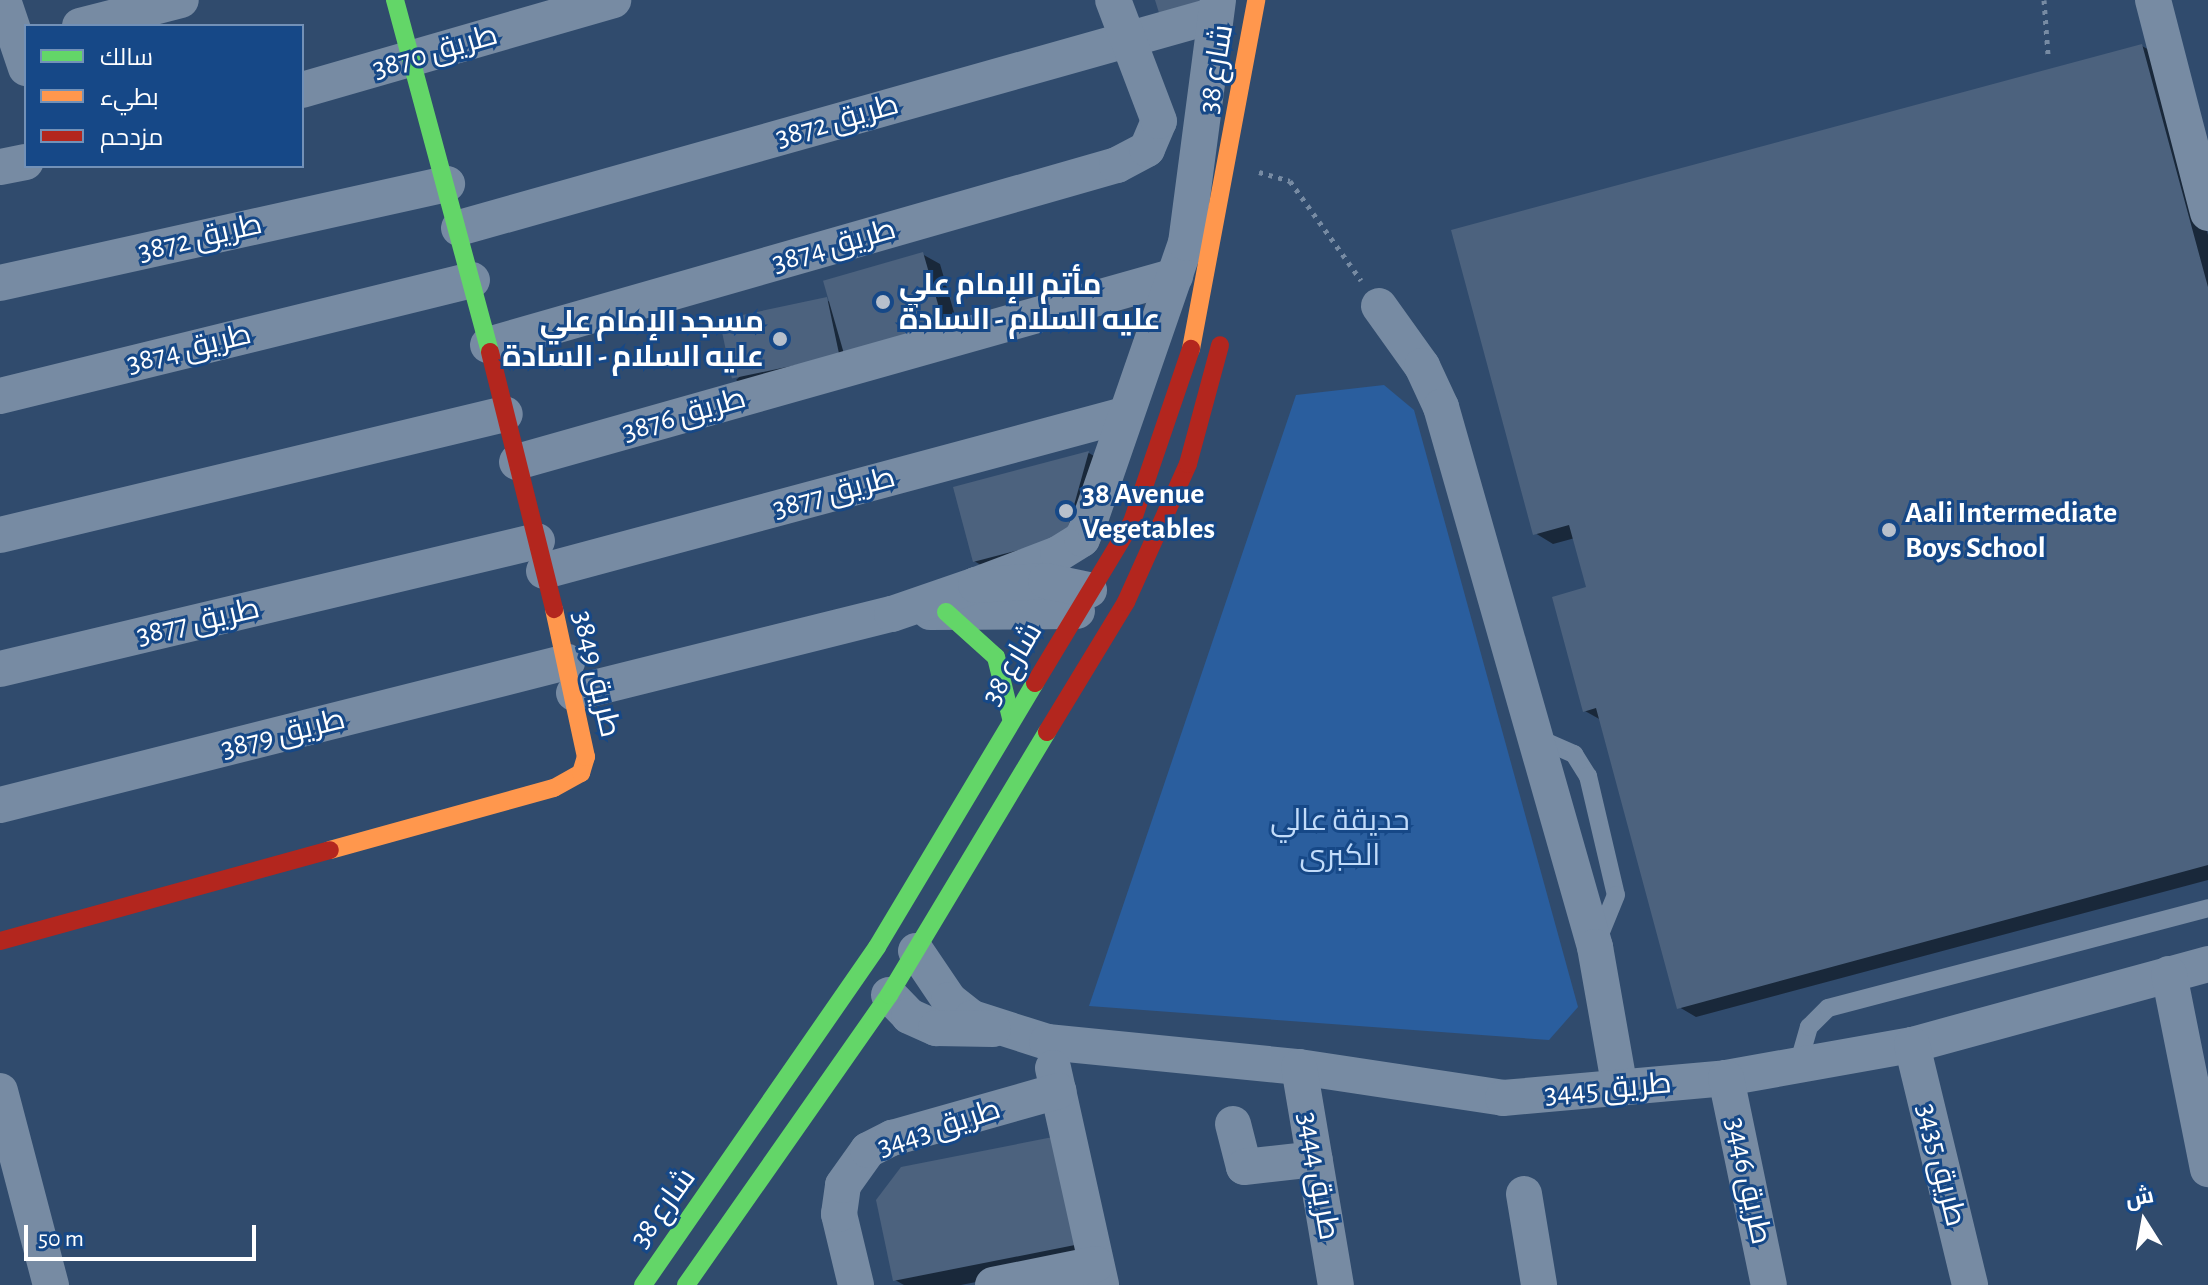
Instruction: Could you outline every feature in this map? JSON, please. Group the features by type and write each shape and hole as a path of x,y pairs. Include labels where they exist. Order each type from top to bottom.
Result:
{"street":[{"path":"88,24 181,0"},
{"name":"طريق 3849","path":"0,941 569,783 581,773 586,757 570,678 459,228 395,0"},
{"name":"طريق 3870","path":"304,89 613,0"},
{"path":"1113,0 1128,39"},
{"name":"شارع 38","path":"643,1285 877,947 1011,718 1090,602 1132,522 1190,357 1256,0"},
{"path":"2153,0 2208,213"},
{"path":"3,5 23,50"},
{"path":"1219,5 1250,37"},
{"path":"892,614 1058,554 1082,539 1186,243 1219,5"},
{"name":"طريق 3872","path":"459,228 1128,39 1219,5"},
{"name":"طريق 3874","path":"488,345 1117,165 1147,149 1159,121 1128,39"},
{"path":"0,167 24,162"},
{"name":"طريق 3872","path":"0,283 447,184"},
{"name":"طريق 3876","path":"517,462 1175,276"},
{"name":"طريق 3874","path":"0,396 472,280"},
{"path":"1379,306 1422,366 1441,407 1595,947 1620,1089"},
{"name":"شارع 38","path":"686,1285 889,995 1126,602 1188,464 1225,322"},
{"path":"0,535 505,414"},
{"path":"1124,415 1123,469 1132,522"},
{"name":"طريق 3877","path":"0,669 540,556 1124,415"},
{"path":"976,585 1046,581 1090,602 1109,631"},
{"path":"892,614 1126,602"},
{"path":"946,612 996,657 1011,718"},
{"name":"طريق 3879","path":"0,805 570,678 892,614"},
{"path":"877,947 889,995 909,1016 936,1028 999,1029"},
{"path":"916,951 949,1000 999,1029"},
{"name":"طريق 3445","path":"999,1029 1047,1042 1299,1067 1503,1098 1726,1078 1912,1045 2208,964"},
{"path":"2169,974 2208,1169"},
{"path":"993,1285 1099,1274 1047,1042"},
{"name":"طريق 3435","path":"1912,1045 1970,1285"},
{"name":"طريق 3444","path":"1299,1067 1336,1285"},
{"name":"طريق 3446","path":"1726,1078 1769,1285"},
{"path":"0,1091 51,1285"},
{"name":"طريق 3443","path":"856,1285 839,1214 843,1185 868,1150 892,1138 1058,1091"},
{"path":"1233,1124 1244,1167 1315,1159"},
{"path":"1524,1194 1539,1285"}],"lane":[{"path":"1798,1065 1809,1027 1828,1008 2208,908"}],"path":[{"path":"2044,0 2048,54"},
{"path":"1250,170 1290,181 1304,196 1379,306"}],"green space":[{"name":"حديقة عالي الكبرى","path":"1384,385 1414,410 1578,1007 1549,1040 1089,1006 1296,395"}],"building":[{"path":"1155,0 1207,0 1160,16"},
{"name":"Aali Intermediate Boys School","path":"2142,44 2208,287 2208,865 1677,1009 1596,708 1583,712 1552,597 1586,587 1569,525 1533,535 1451,230"},
{"name":"مأتم الإمام علي عليه السلام - السادة","path":"923,252 944,324 844,353 823,281"},
{"name":"مسجد الإمام علي عليه السلام - السادة","path":"827,297 839,356 732,379 719,320"},
{"path":"1089,451 1065,538 973,562 953,487"},
{"path":"1058,1136 1080,1244 893,1281 876,1200 901,1167"}],"traffic: fast":[{"path":"395,0 490,352"},
{"path":"946,612 996,657 1011,718"},
{"path":"643,1285 877,947 1035,683"},
{"path":"686,1285 889,995 1047,732"}],"traffic: slow":[{"path":"1191,349 1256,0"},
{"path":"330,850 554,788 581,773 586,757 554,609"}],"traffic: jam":[{"path":"1047,732 1126,602 1188,464 1220,345"},
{"path":"1035,683 1132,522 1191,349"},
{"path":"490,352 554,609"},
{"path":"0,941 330,850"}],"place":[{"name":"مأتم الإمام علي عليه السلام - السادة","path":"883,302"},
{"name":"مسجد الإمام علي عليه السلام - السادة","path":"780,339"},
{"name":"38 Avenue Vegetables","path":"1066,511"},
{"name":"Aali Intermediate Boys School","path":"1889,530"}]}
